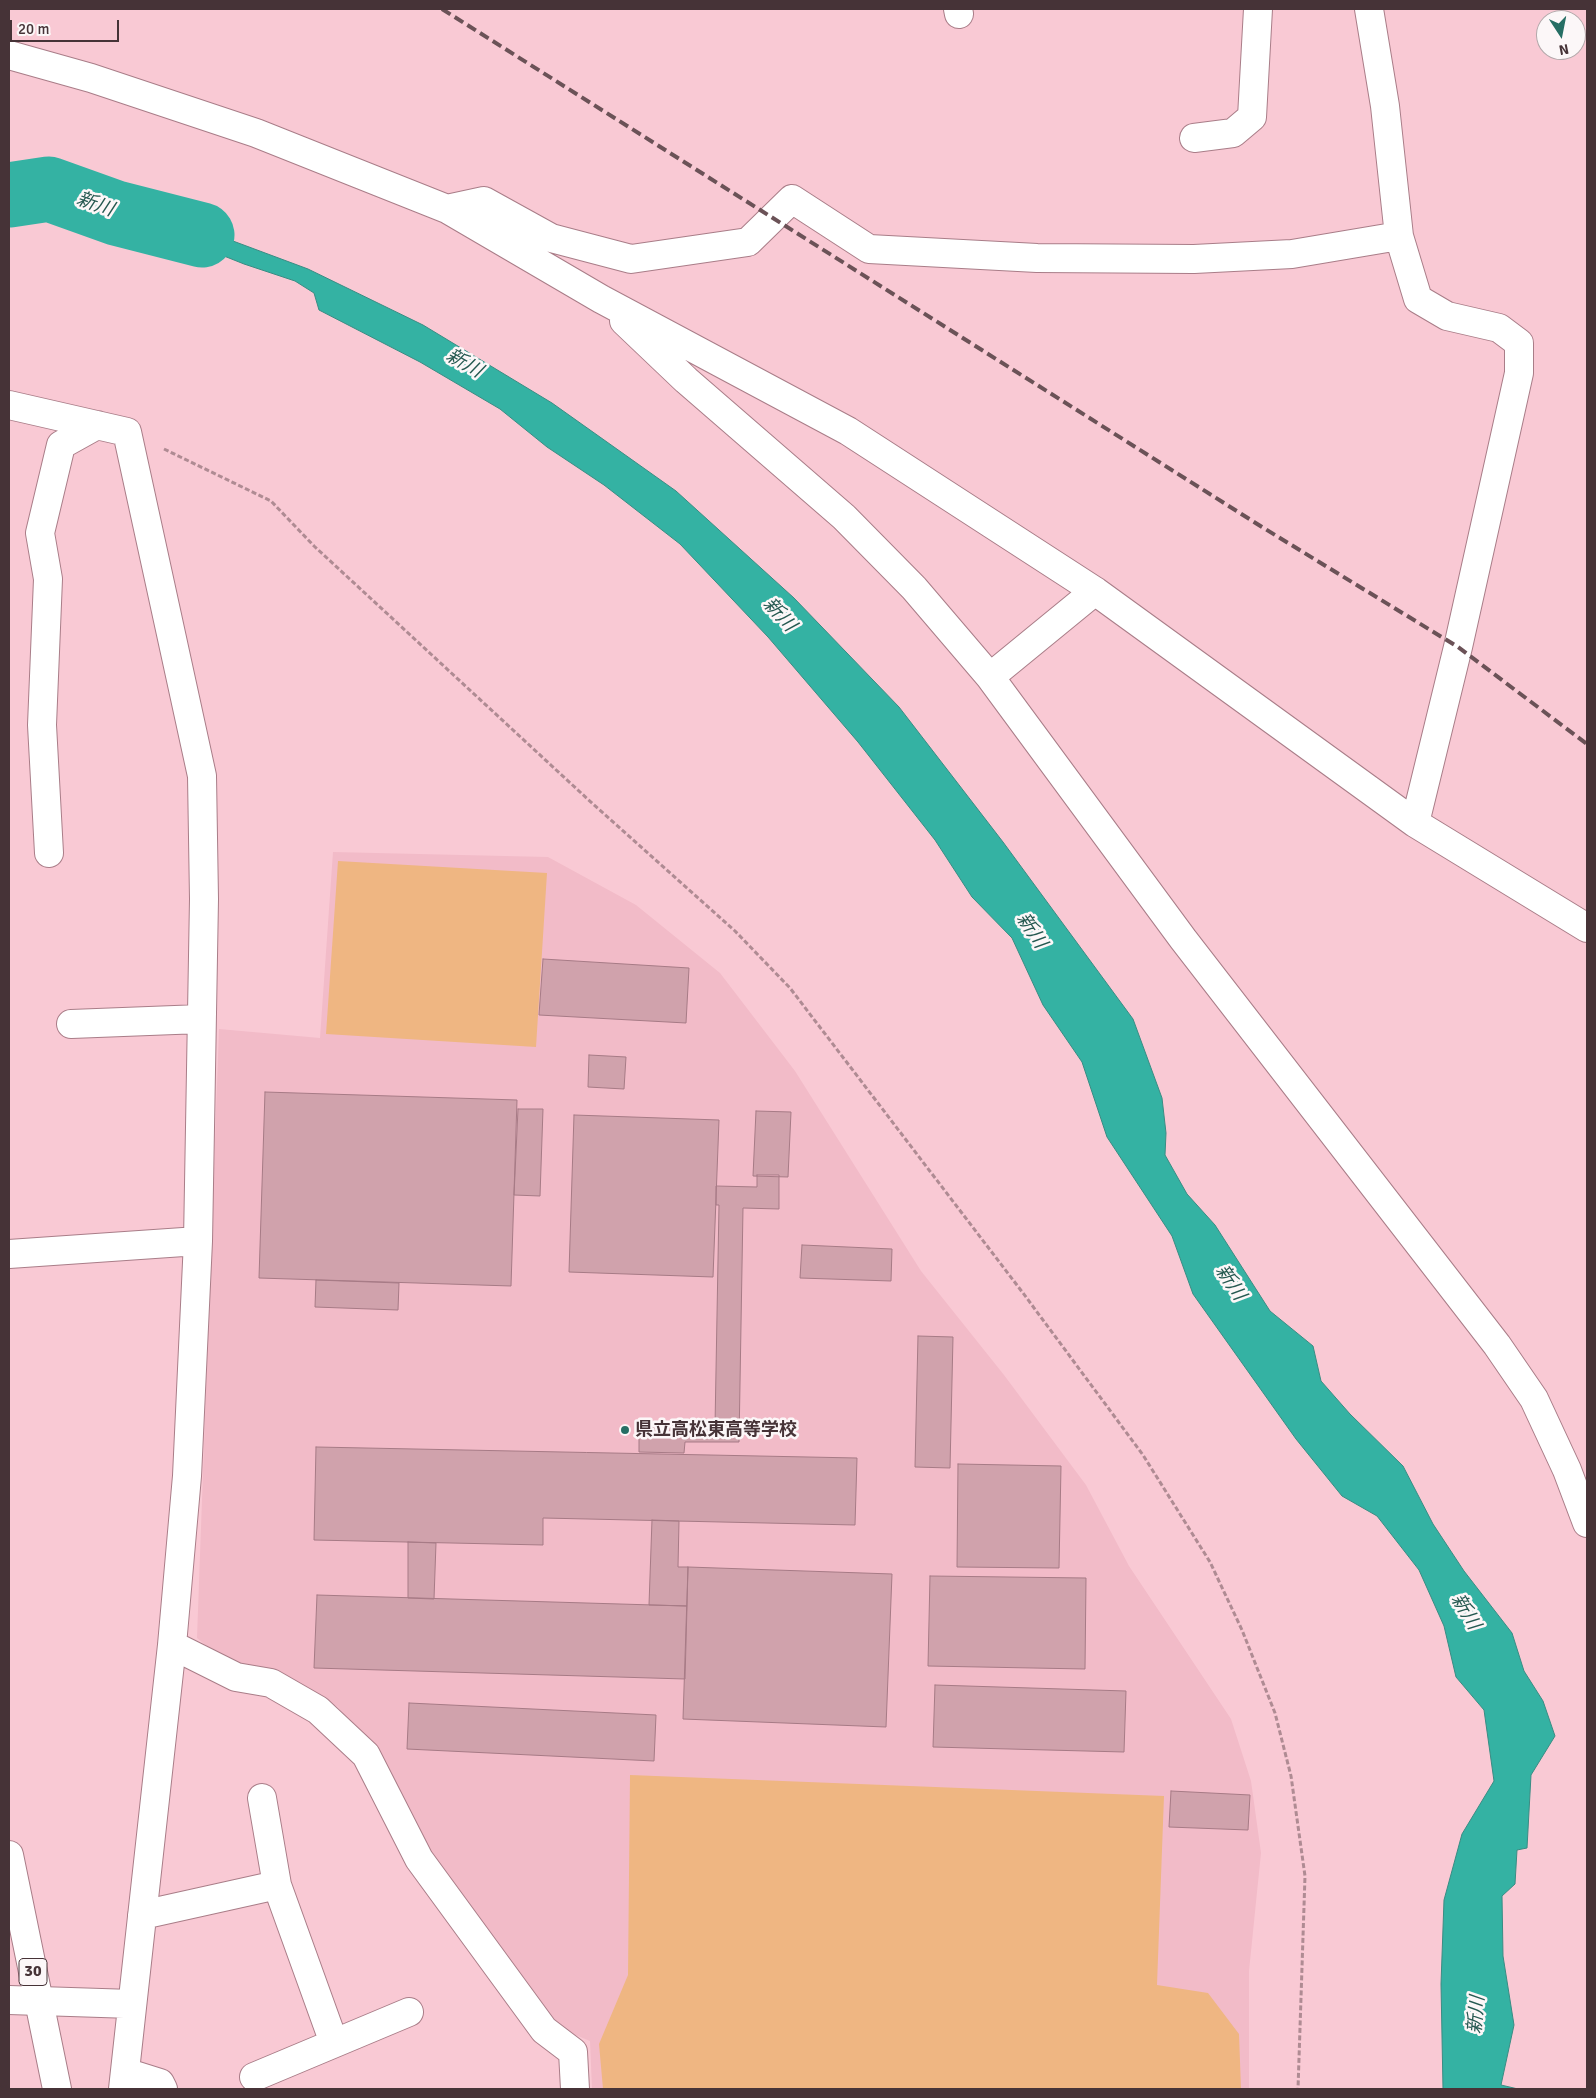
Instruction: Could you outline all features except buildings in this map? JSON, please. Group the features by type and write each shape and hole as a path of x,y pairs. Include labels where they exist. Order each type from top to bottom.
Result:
{"street":[{"path":"1194,138 1232,133 1252,117 1258,9"},
{"path":"1369,9 1384,106 1398,236 1418,299 1447,316 1499,328 1519,343 1517,383 1458,647 1414,823"},
{"path":"9,55 91,78 256,133 447,209 601,299 848,431 1095,591 1414,823 1587,928"},
{"path":"447,209 484,201 551,238 631,259 748,242 792,199 869,249 1037,258 1194,259 1292,254 1398,236"},
{"path":"601,299 686,380 844,516 914,588 990,677 1183,939 1497,1345 1534,1399 1567,1470 1587,1523"},
{"path":"9,405 127,432 202,776 204,900 200,1020 198,1241 187,1476 172,1644 124,2080 160,2083 163,2089"},
{"path":"49,853 42,725 48,579 40,533 61,445 97,425"},
{"path":"990,677 1095,591"},
{"path":"71,1024 200,1020"},
{"path":"9,1254 198,1241"},
{"path":"172,1644 236,1677 271,1683 318,1710 366,1754 419,1859 544,2030 573,2052 575,2089"},
{"path":"262,1798 277,1885 334,2043"},
{"name":"30","path":"9,1855 57,2089"},
{"path":"142,1915 277,1885"},
{"path":"9,2000 132,2004"},
{"path":"254,2077 409,2012"}],"path":[{"path":"127,432 271,500 314,546 593,804 735,931 790,988 1023,1293 1143,1455 1210,1562 1234,1613 1275,1713 1291,1776 1305,1876 1298,2089"}],"shaded area":[{"name":"県立高松東高等学校","path":"333,852 548,857 636,905 720,973 795,1071 921,1271 1004,1375 1086,1485 1129,1566 1231,1719 1251,1781 1261,1853 1249,1971 1249,2089 592,2089 590,2041 556,2027 506,1954 433,1868 371,1749 338,1707 280,1671 238,1672 197,1638 219,1029 320,1038"},
{"path":"338,861 547,873 536,1047 326,1034"},
{"path":"630,1775 1164,1796 1157,1985 1208,1993 1239,2034 1241,2089 603,2089 599,2044 628,1975"}],"water":[{"path":"128,206 174,219 308,269 423,325 552,403 676,491 794,598 899,707 1003,842 1133,1019 1162,1098 1166,1133 1165,1155 1187,1194 1215,1225 1270,1311 1313,1346 1321,1381 1350,1414 1403,1466 1433,1524 1464,1571 1512,1633 1524,1671 1543,1701 1555,1736 1531,1775 1527,1848 1517,1850 1515,1884 1502,1896 1503,1956 1514,2025 1501,2085 1518,2089 1443,2089 1441,1984 1444,1900 1462,1834 1494,1781 1484,1710 1456,1677 1444,1626 1419,1570 1377,1516 1342,1496 1296,1439 1193,1294 1172,1236 1107,1137 1082,1062 1043,1005 1012,938 972,897 935,840 858,742 768,637 680,544 604,485 547,447 500,409 420,362 319,310 314,293 295,281 244,264 179,238 104,220"}],"waterway":[{"name":"新川","path":"9,195 49,189 116,213 202,235"}],"railway":[{"path":"442,9 1262,527 1458,647 1587,744"}],"place":[{"name":"県立高松東高等学校","path":"625,1430"}]}
